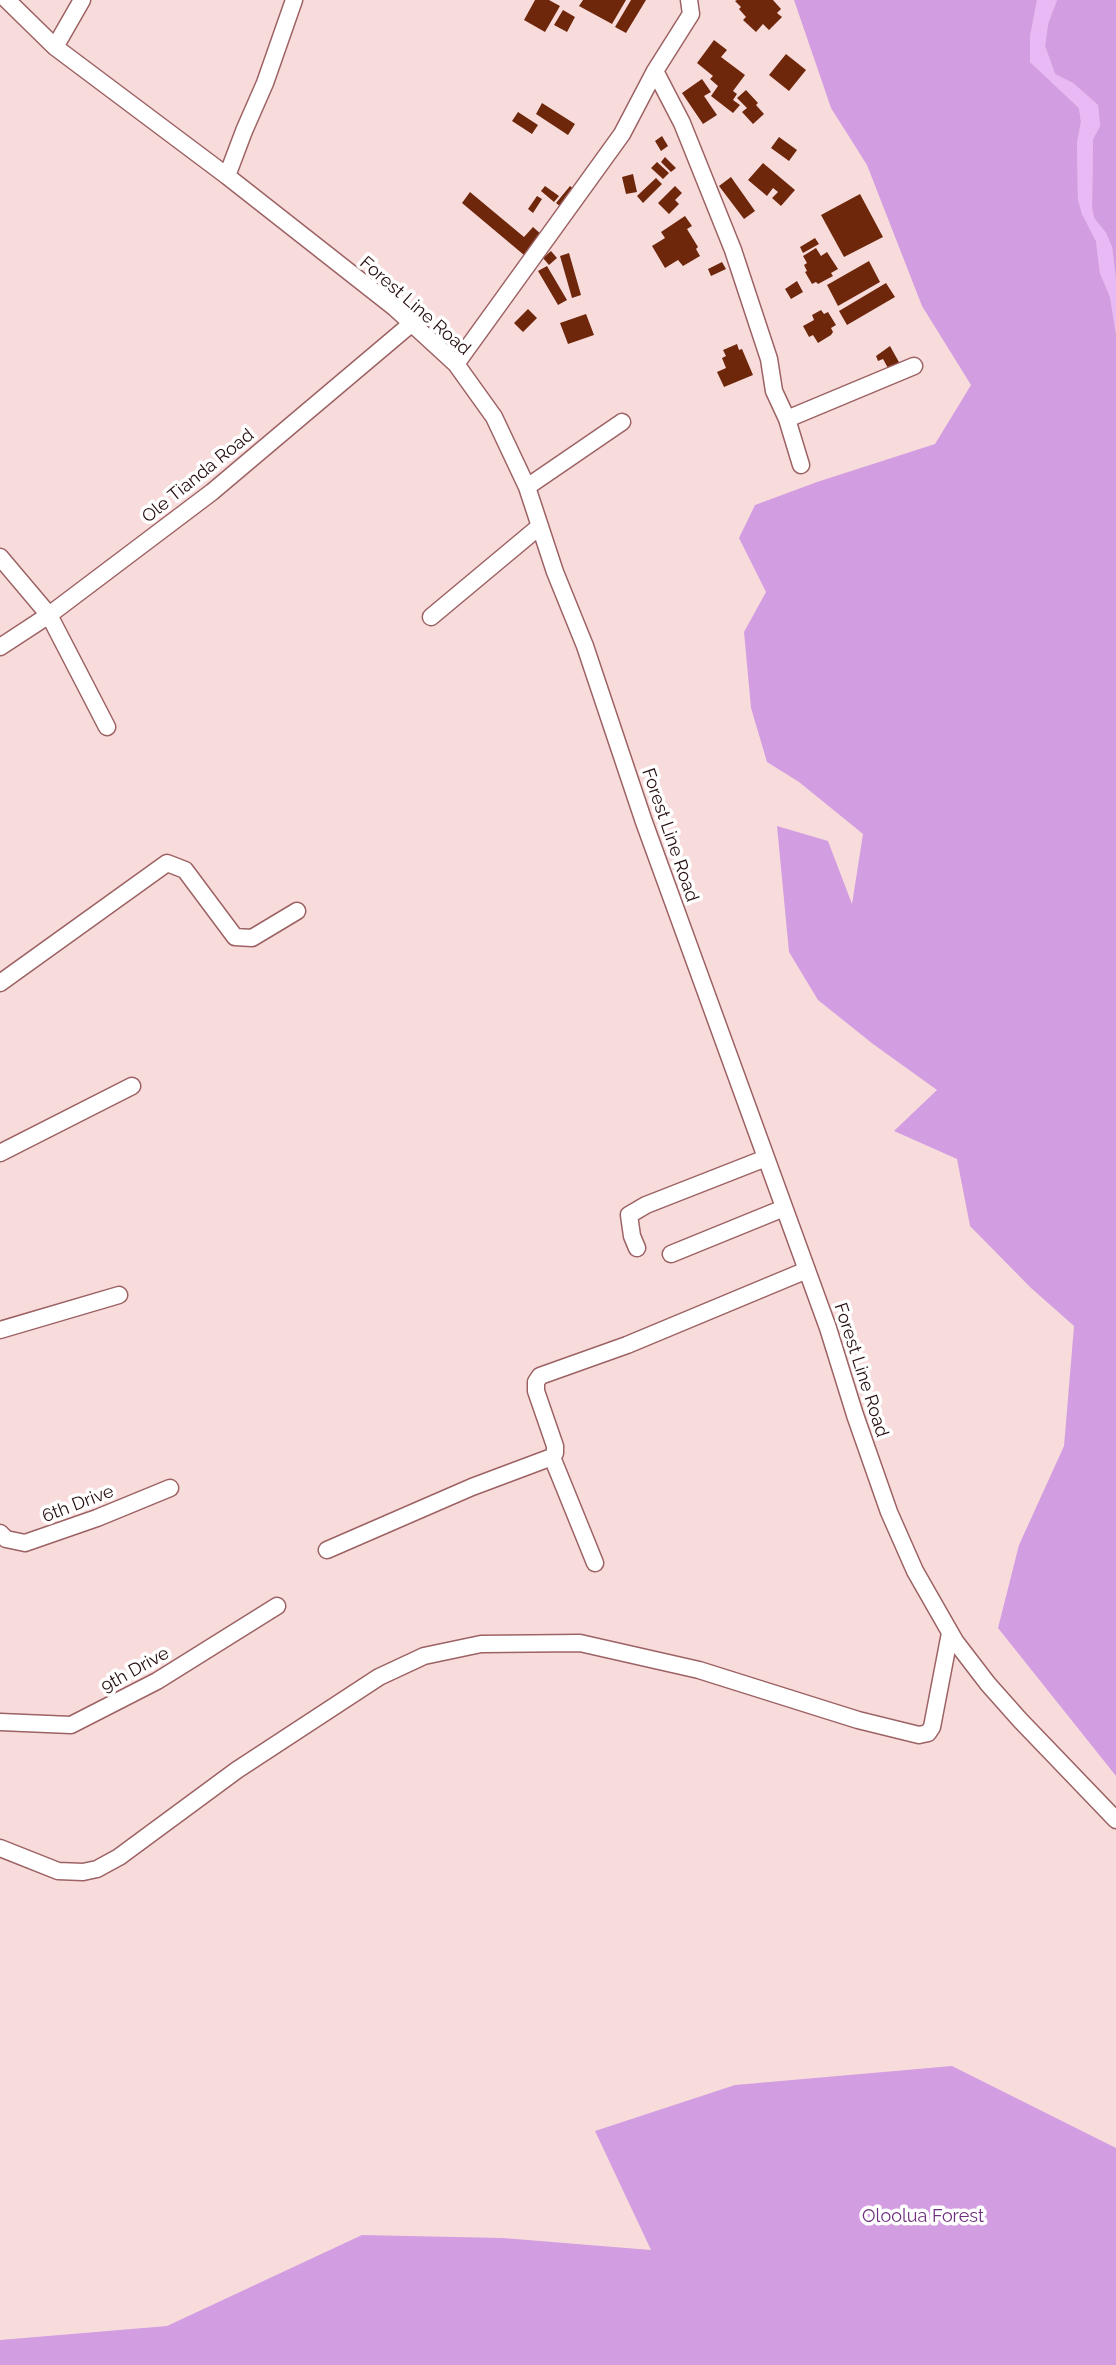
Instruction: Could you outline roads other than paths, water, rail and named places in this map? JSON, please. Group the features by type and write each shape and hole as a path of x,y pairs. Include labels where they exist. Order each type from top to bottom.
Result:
{"street":[{"name":"Forest Line Road","path":"7,0 55,47 227,176 411,324 456,365 494,417 527,487 585,646 644,822 807,1270 889,1512 915,1572 950,1633 988,1684 1116,1820"},
{"path":"55,47 82,0"},
{"path":"227,176 265,83 294,0"},
{"path":"456,365 622,134 655,71 691,14 689,0"},
{"path":"655,71 682,123 733,250 769,359 774,391 787,419 801,465"},
{"name":"Ole Tianda Road","path":"0,647 49,615 212,492 411,324"},
{"path":"787,419 914,366"},
{"path":"527,487 622,422"},
{"path":"431,617 540,526"},
{"path":"0,557 49,615 107,727"},
{"path":"0,983 167,863 185,870 235,937 252,938 297,911"},
{"path":"0,1153 132,1086"},
{"path":"637,1248 628,1221 629,1215 646,1205 766,1158"},
{"path":"671,1254 784,1208"},
{"path":"327,1550 552,1457 555,1446 536,1391 536,1382 540,1376 627,1345 807,1270"},
{"path":"0,1330 119,1295"},
{"path":"552,1457 595,1563"},
{"name":"6th Drive","path":"0,1533 6,1539 25,1543 97,1518 170,1488"},
{"name":"9th Drive","path":"0,1722 71,1725 157,1681 277,1606"},
{"path":"0,1848 58,1871 83,1872 97,1869 119,1857 237,1770 368,1684 424,1656 481,1644 580,1643 699,1670 858,1720 919,1735 928,1733 932,1727 950,1633"}],"park label":[{"name":"Oloolua Forest","path":"923,2217"}]}
